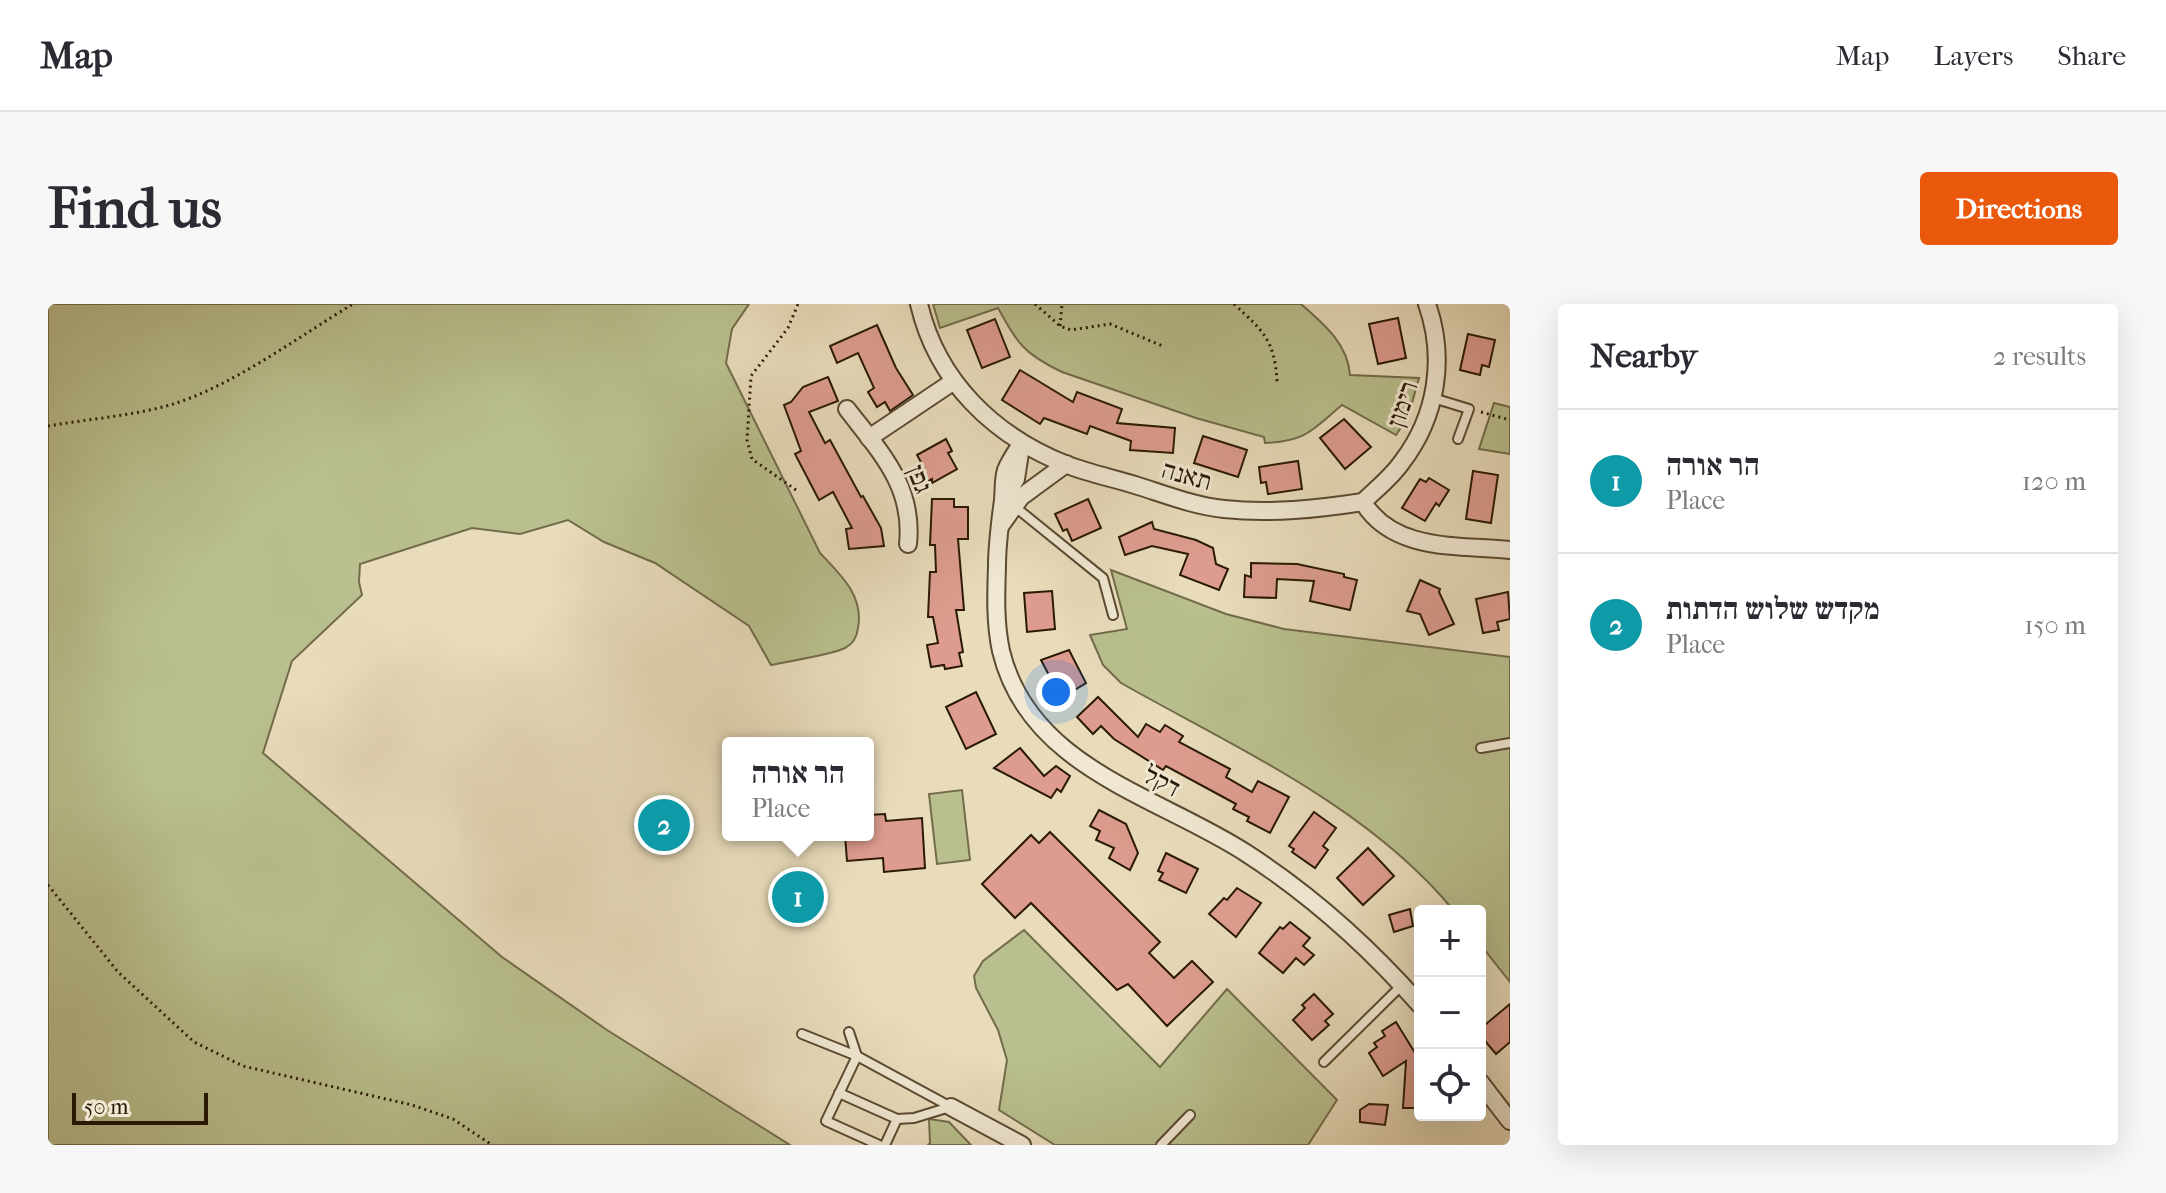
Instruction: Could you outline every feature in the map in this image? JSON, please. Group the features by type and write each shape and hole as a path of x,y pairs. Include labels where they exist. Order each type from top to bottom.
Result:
{"street":[{"name":"תאנה","path":"919,304 935,351 971,402 993,424 1022,443 1066,464 1221,509 1300,512 1363,502"},
{"name":"רימון","path":"1363,502 1403,461 1418,439 1433,398 1437,353 1427,304"},
{"path":"869,438 954,381"},
{"name":"גפן","path":"847,409 891,468 903,492 909,517 908,544"},
{"name":"דקל","path":"1022,443 1005,474 1008,503 998,533 996,605 1001,652 1017,693 1043,730 1060,747 1100,775 1214,834 1273,871 1352,935 1414,998"},
{"path":"1008,503 1066,464"},
{"path":"1363,502 1377,521 1402,537 1510,550"},
{"path":"1486,1090 1510,1121"},
{"path":"951,1107 1022,1145"}],"lane":[{"path":"1433,398 1469,409 1458,439"},
{"path":"1008,503 1103,578 1113,615"},
{"path":"1481,748 1510,743"},
{"path":"1324,1062 1402,985"},
{"path":"849,1032 857,1056 826,1121 879,1145"},
{"path":"802,1034 857,1056 951,1107"},
{"path":"839,1093 897,1119 914,1118 951,1107"},
{"path":"1161,1145 1190,1115"},
{"path":"885,1145 897,1119"}],"path":[{"path":"48,426 169,405 195,395 229,379 353,304"},
{"path":"796,490 752,459 747,440 751,376 788,328 798,304"},
{"path":"1035,304 1060,326 1071,330 1110,324 1165,347"},
{"path":"1060,326 1062,304"},
{"path":"1234,304 1268,338 1276,360 1277,382"},
{"path":"1469,409 1510,420"},
{"path":"48,885 118,972 194,1042 243,1066 412,1105 453,1119 492,1145"}],"green space":[{"path":"48,304 749,304 732,329 726,363 820,553 843,578 854,596 859,616 857,634 850,644 830,653 771,665 749,626 655,563 604,542 568,520 520,534 472,528 360,564 362,595 292,661 263,753 502,957 607,1030 790,1145 48,1145"},
{"path":"933,304 1301,304 1340,344 1350,375 1419,378 1408,417 1396,435 1342,405 1300,437 1265,443 1264,437 1196,418 1049,366 1023,347 998,308 940,328"},
{"path":"1494,403 1510,407 1510,454 1479,449"},
{"path":"1111,570 1226,614 1284,629 1510,657 1510,982 1486,952 1486,905 1448,905 1420,874 1342,810 1254,756 1121,683 1103,665 1090,635 1127,629"},
{"path":"962,790 970,860 937,864 929,794"},
{"path":"1024,930 1160,1067 1227,989 1337,1100 1308,1145 1055,1145 999,1110 1007,1060 998,1030 976,988 974,976 983,961"},
{"path":"929,1119 949,1122 971,1145 928,1145"}],"building":[{"path":"1398,318 1406,358 1378,364 1369,324"},
{"path":"995,319 1010,357 982,368 967,330"},
{"path":"877,325 896,368 913,395 890,411 885,402 877,407 868,392 874,388 858,353 837,363 830,346"},
{"path":"1468,334 1495,340 1489,367 1482,365 1480,375 1460,370"},
{"path":"1020,370 1073,402 1077,392 1122,409 1117,423 1175,428 1173,453 1130,450 1131,441 1090,426 1087,434 1044,418 1040,424 1002,400"},
{"path":"828,377 838,401 809,412 825,443 830,440 881,528 884,546 849,549 846,529 852,528 833,492 819,500 795,454 801,451 784,405 791,402 803,387"},
{"path":"1344,419 1371,447 1345,469 1320,438"},
{"path":"1203,436 1247,450 1238,477 1194,463"},
{"path":"946,439 952,451 948,453 957,469 932,483 932,479 921,485 912,470 922,464 917,455"},
{"path":"1298,461 1302,489 1268,494 1266,482 1261,483 1259,467"},
{"path":"1473,471 1498,475 1491,523 1466,519"},
{"path":"1429,478 1449,490 1425,521 1402,508 1420,479 1426,482"},
{"path":"932,499 954,499 954,507 968,507 968,539 958,539 964,610 956,610 963,652 959,653 962,666 945,669 944,665 931,667 927,645 938,643 933,617 928,617 930,572 936,572 935,545 930,545"},
{"path":"1088,499 1101,528 1072,541 1055,514"},
{"path":"1152,522 1154,529 1196,540 1213,548 1216,564 1228,569 1219,590 1180,575 1188,554 1152,546 1125,555 1119,537"},
{"path":"1251,563 1297,564 1344,574 1344,577 1357,580 1350,610 1310,601 1314,581 1277,579 1276,598 1244,597 1245,575 1251,577"},
{"path":"1420,580 1440,589 1454,624 1429,635 1420,614 1407,611"},
{"path":"1052,591 1055,629 1027,632 1024,593"},
{"path":"1508,592 1510,619 1497,622 1499,630 1483,633 1476,599"},
{"path":"1069,650 1086,683 1061,698 1041,660"},
{"path":"976,692 996,734 966,749 946,707"},
{"path":"1098,697 1138,737 1146,724 1160,732 1165,725 1183,736 1179,742 1230,769 1226,777 1252,792 1258,781 1289,797 1270,833 1247,821 1249,817 1233,809 1236,804 1166,766 1163,770 1114,739 1101,726 1093,734 1077,717"},
{"path":"1020,748 1044,776 1056,766 1070,776 1061,792 1057,789 1051,798 994,768"},
{"path":"1099,810 1126,824 1138,853 1130,870 1109,858 1114,848 1096,840 1100,831 1090,826"},
{"path":"1314,812 1336,828 1323,846 1328,850 1315,868 1292,852 1294,849 1289,846"},
{"path":"885,814 886,821 922,818 925,868 884,872 883,858 847,861 845,841 874,841 874,815"},
{"path":"1050,832 1160,942 1149,953 1174,978 1192,961 1213,982 1167,1026 1128,984 1117,990 1031,903 1015,918 982,884 1031,835 1039,843"},
{"path":"1368,848 1394,876 1363,905 1337,878"},
{"path":"1166,853 1198,869 1186,893 1159,880 1163,873 1158,871"},
{"path":"1237,888 1261,903 1236,937 1209,914"},
{"path":"1410,909 1413,926 1394,932 1389,915"},
{"path":"1290,922 1310,938 1303,946 1314,955 1304,965 1296,958 1283,973 1259,953 1280,927 1283,929"},
{"path":"1314,994 1333,1014 1325,1021 1329,1025 1312,1040 1293,1020 1305,1008 1302,1005"},
{"path":"1510,1004 1510,1042 1496,1054 1486,1042 1486,1024"},
{"path":"1396,1022 1414,1051 1414,1108 1403,1108 1406,1061 1383,1076 1369,1053 1377,1047 1374,1043 1385,1036 1382,1031"},
{"path":"1369,1104 1388,1105 1385,1125 1360,1122 1360,1110"}],"place":[{"name":"מקדש שלוש הדתות","path":"664,825"},
{"name":"הר אורה","path":"798,897"}]}
